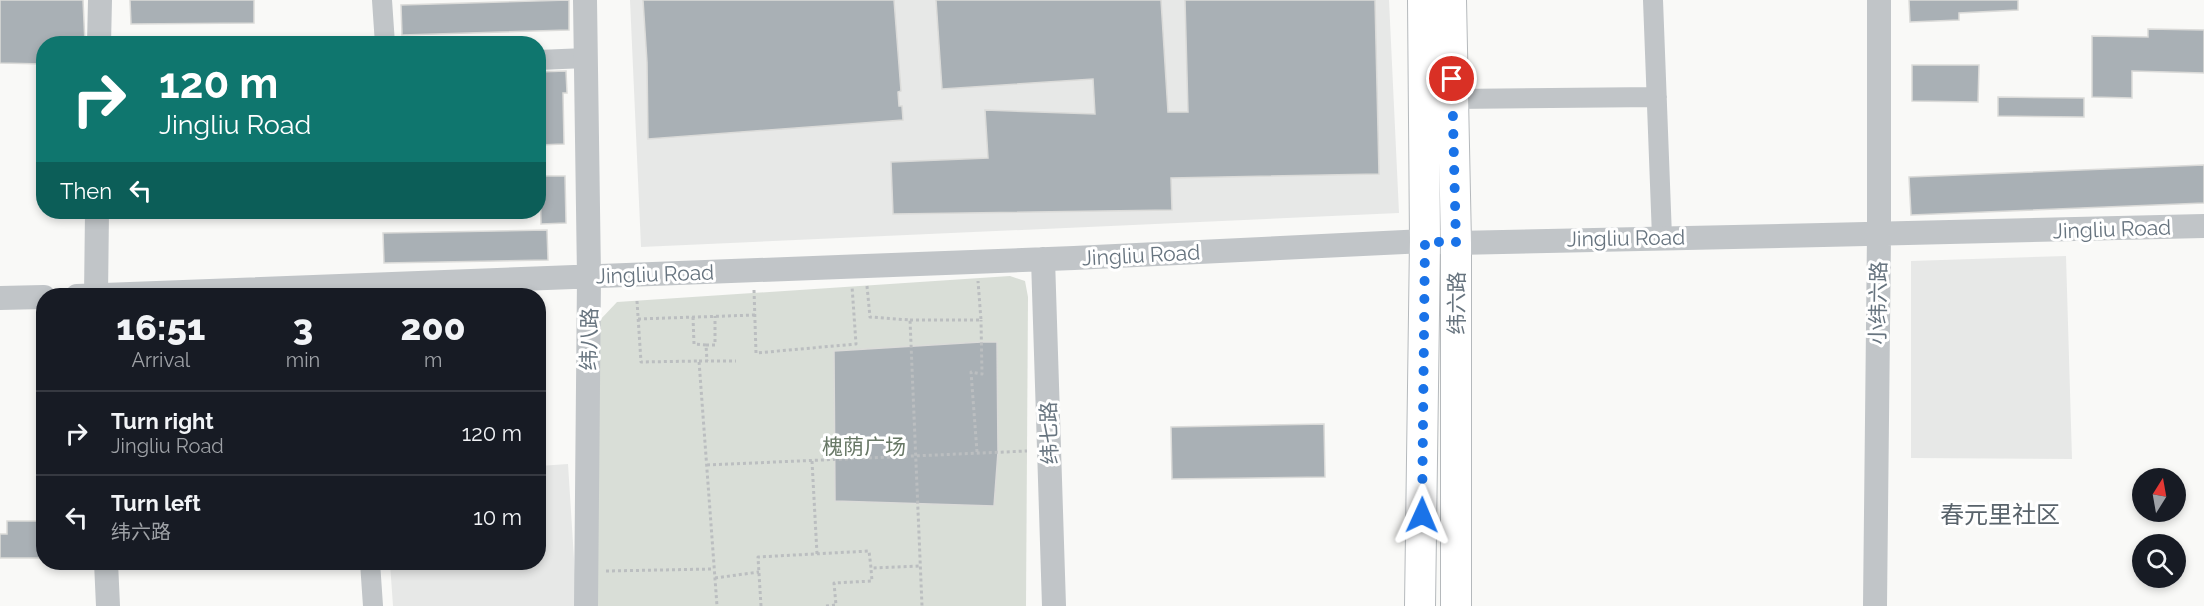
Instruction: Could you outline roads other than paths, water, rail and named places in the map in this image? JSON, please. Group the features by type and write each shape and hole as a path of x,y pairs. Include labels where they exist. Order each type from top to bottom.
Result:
{"main road":[{"name":"纬六路","path":"1420,606 1425,241 1423,0"},
{"name":"纬六路","path":"1451,0 1456,243 1456,606"}],"street":[{"path":"99,36 100,0"},
{"path":"382,0 384,36"},
{"name":"纬八路","path":"585,0 589,277 586,606"},
{"path":"1653,0 1662,237"},
{"name":"小纬六路","path":"1875,606 1879,0"},
{"path":"546,60 586,58"},
{"path":"1452,99 1657,97"},
{"path":"96,288 97,219"},
{"name":"Jingliu Road","path":"393,288 589,277 1425,241 1456,243 1662,237 1935,234 2204,226"},
{"name":"纬七路","path":"1043,259 1054,606"},
{"path":"0,298 36,297"},
{"path":"106,570 108,606"},
{"path":"371,570 373,606"}],"district":[{"name":"春元里社区","path":"2000,514"}],"park label":[{"name":"槐荫广场","path":"864,446"}]}
